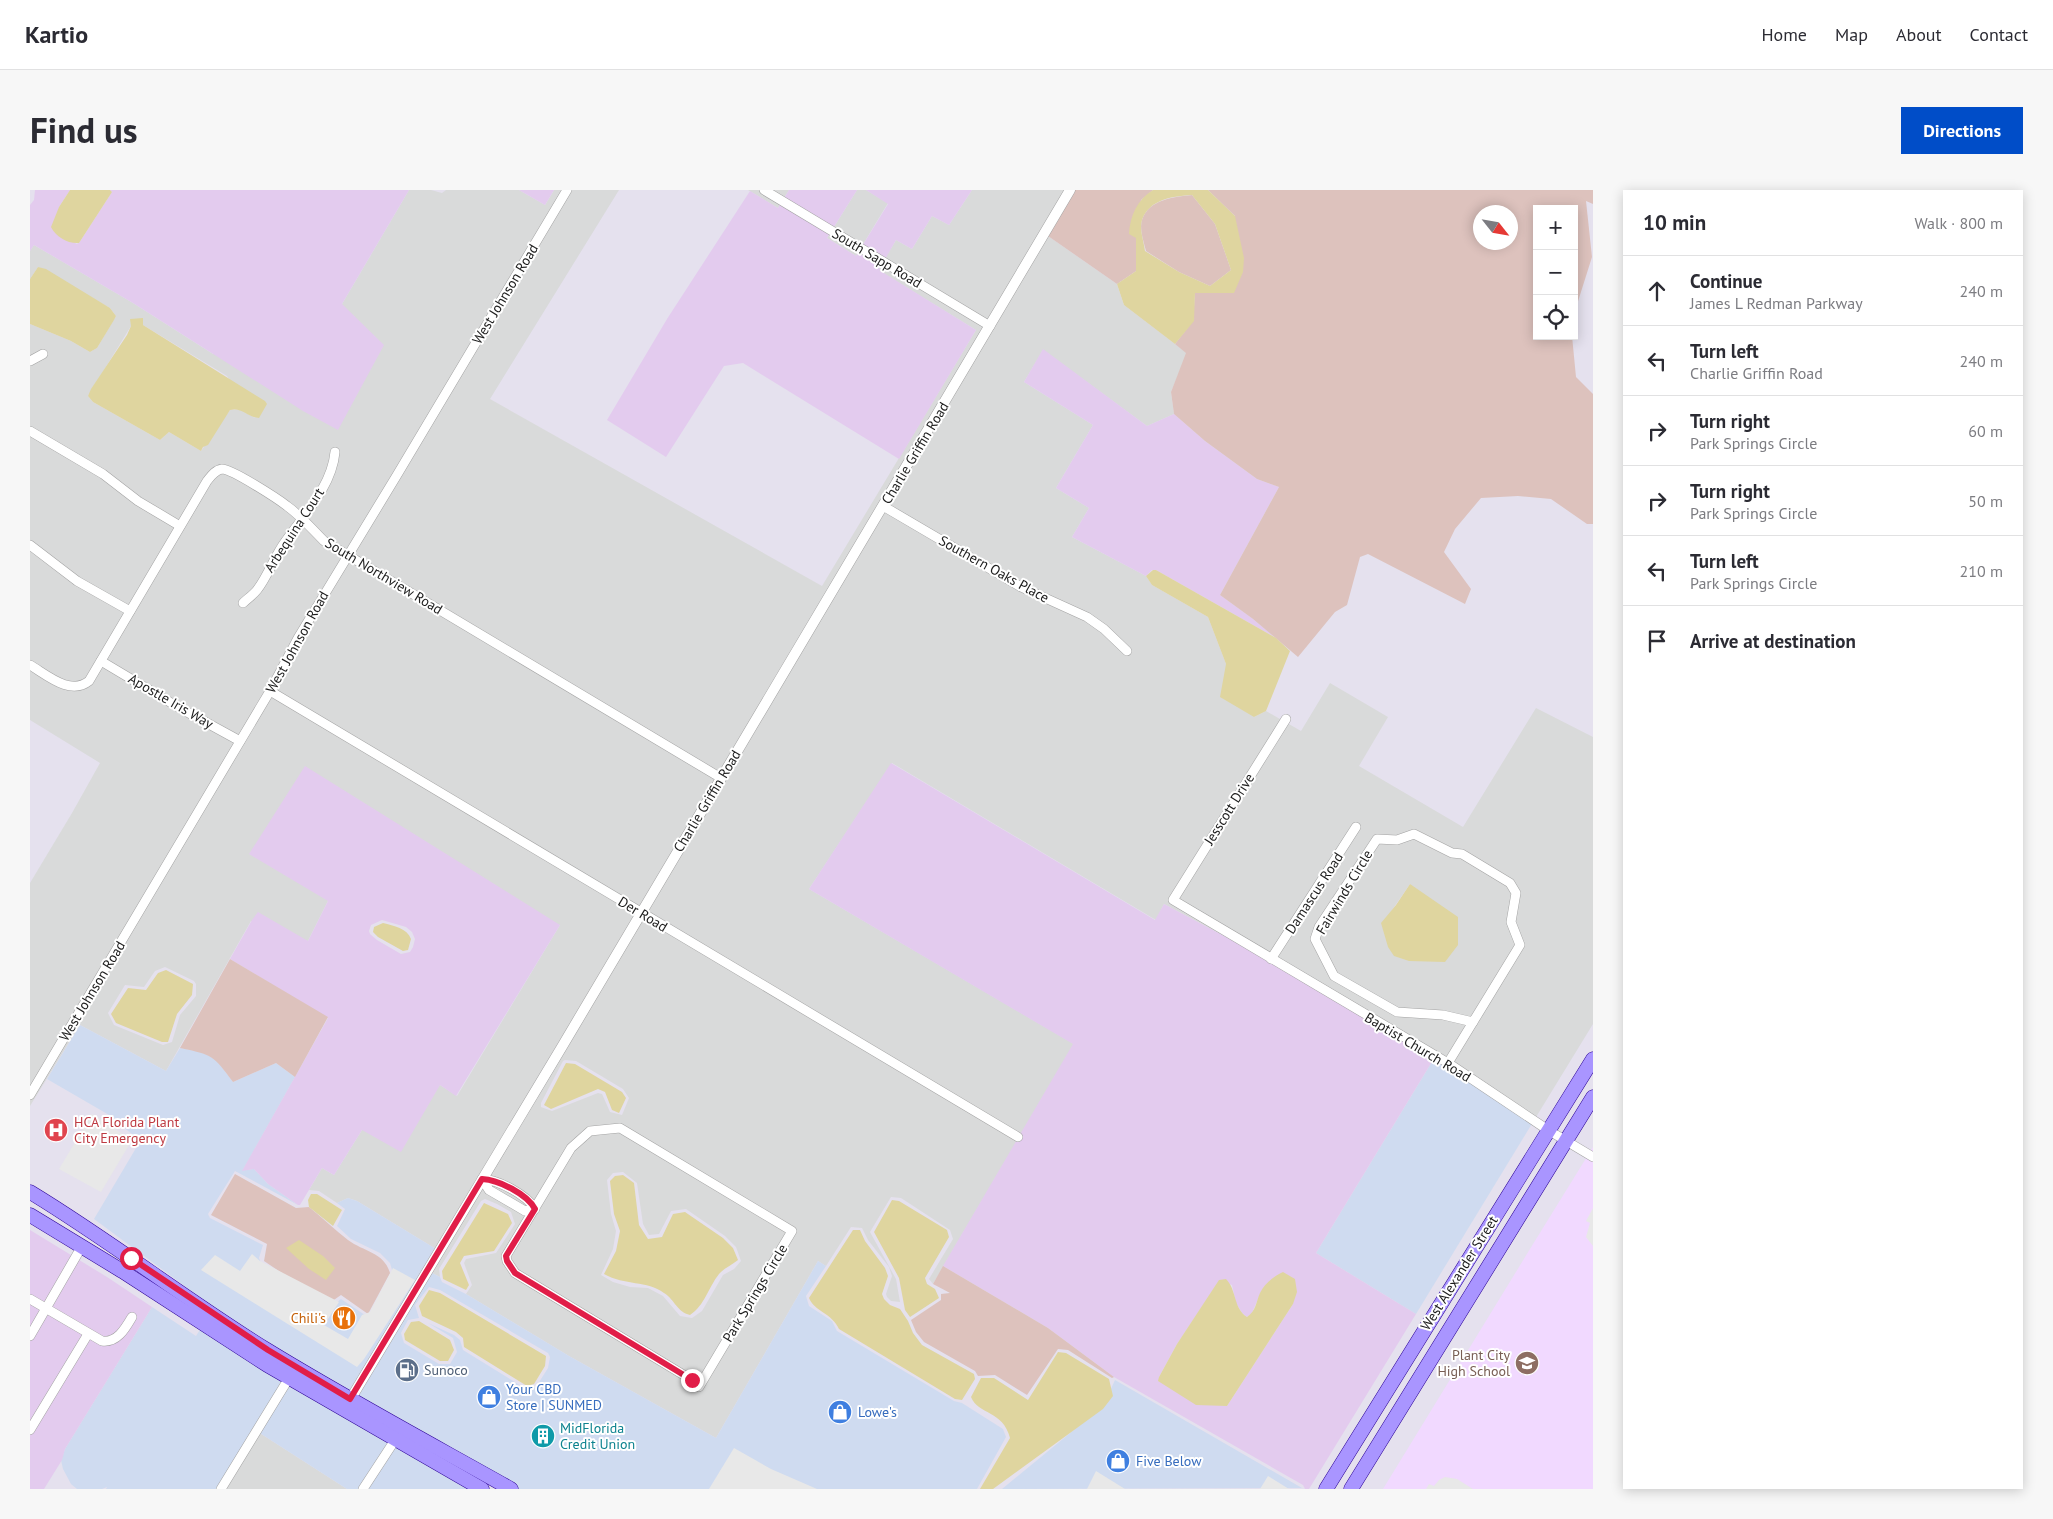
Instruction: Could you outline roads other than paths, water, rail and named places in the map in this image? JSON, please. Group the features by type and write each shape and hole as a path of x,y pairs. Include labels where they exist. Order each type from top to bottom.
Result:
{"main road":[{"name":"West Alexander Street","path":"1330,1488 1387,1391 1593,1059"},
{"name":"West Alexander Street","path":"1351,1489 1518,1222 1593,1097"},
{"path":"30,1192 75,1219 268,1350 395,1440 482,1489"},
{"path":"30,1216 82,1246 223,1338 289,1378 347,1405 511,1489"},
{"path":"1484,1233 1496,1225 1518,1222"},
{"path":"1387,1391 1386,1410 1393,1421"}],"street":[{"name":"West Johnson Road","path":"30,1095 270,691 298,638 347,555 397,475 567,190"},
{"name":"South Sapp Road","path":"764,190 990,326"},
{"name":"Charlie Griffin Road","path":"347,1405 1070,190"},
{"path":"30,361 43,354"},
{"path":"30,431 103,474 138,501 180,526"},
{"name":"Arbequina Court","path":"243,603 257,589 284,544 302,520 330,474 334,464 335,452"},
{"name":"South Northview Road","path":"30,665 64,685 83,686 89,681 207,481 215,472 222,469 241,477 286,505 324,541 721,778"},
{"name":"Southern Oaks Place","path":"883,506 1022,587 1087,617 1104,629 1127,652"},
{"path":"30,546 77,581 130,611"},
{"name":"Apostle Iris Way","path":"101,660 178,707 240,741"},
{"name":"Der Road","path":"270,691 1018,1137"},
{"name":"Jesscott Drive","path":"1173,900 1286,719"},
{"name":"Damascus Road","path":"1271,960 1356,826"},
{"name":"Fairwinds Circle","path":"1448,1064 1520,945 1511,922 1516,893 1510,883 1462,854 1452,853 1414,834 1397,840 1377,839 1319,926 1316,939 1334,976 1397,1012 1443,1015 1473,1022"},
{"name":"Baptist Church Road","path":"1173,900 1448,1064 1548,1130 1593,1157"},
{"name":"Park Springs Circle","path":"620,1128 792,1232 699,1387 671,1367 515,1273 506,1256 535,1209 571,1148 590,1131 620,1128"},
{"path":"482,1179 494,1180 530,1201 535,1209"},
{"path":"30,1336 82,1246"},
{"path":"30,1299 102,1341 113,1340 123,1332 132,1317"},
{"path":"30,1430 88,1334"},
{"path":"221,1489 289,1378"},
{"path":"363,1489 395,1440"}],"place":[{"name":"HCA Florida Plant City Emergency","path":"56,1130"},
{"name":"Chili's","path":"344,1318"},
{"name":"Plant City High School","path":"1527,1363"},
{"name":"Sunoco","path":"407,1370"},
{"name":"Your CBD Store | SUNMED","path":"489,1397"},
{"name":"Lowe's","path":"840,1412"},
{"name":"MidFlorida Credit Union","path":"543,1436"},
{"name":"Five Below","path":"1118,1461"}]}
